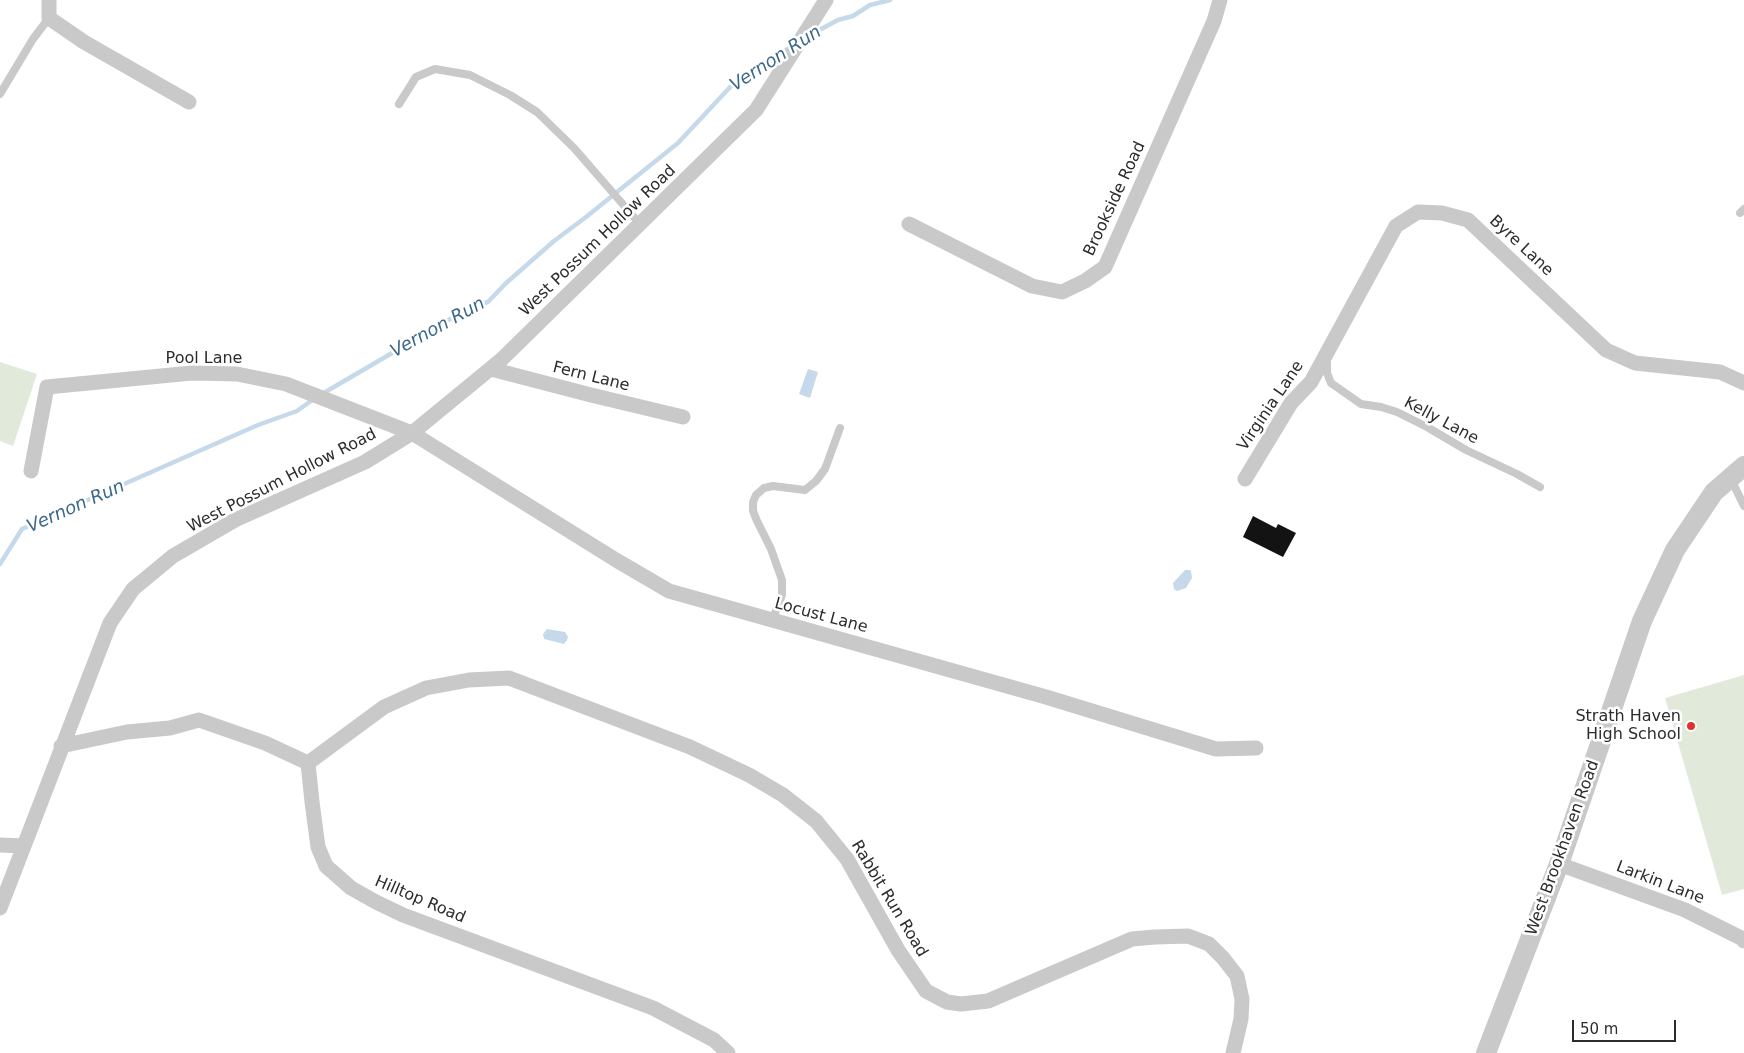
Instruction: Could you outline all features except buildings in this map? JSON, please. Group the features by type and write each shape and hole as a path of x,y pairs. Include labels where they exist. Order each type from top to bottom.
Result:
{"street":[{"path":"49,0 49,18 84,42 189,102"},
{"name":"West Possum Hollow Road","path":"0,908 110,623 133,589 174,556 235,520 365,462 412,433 491,369 756,110 826,0"},
{"name":"Brookside Road","path":"909,224 1032,286 1040,288 1062,292 1085,281 1105,267 1214,21 1220,0"},
{"name":"Byre Lane","path":"1326,352 1396,226 1418,212 1442,213 1468,220 1606,350 1635,363 1720,372 1744,383"},
{"name":"Virginia Lane","path":"1245,479 1291,403 1311,382 1326,352"},
{"name":"Fern Lane","path":"491,369 684,417"},
{"name":"Pool Lane","path":"32,471 48,387 192,373 237,374 286,384 412,433"},
{"name":"Locust Lane","path":"412,433 670,592 1046,697 1216,749 1256,748"},
{"name":"West Brookhaven Road","path":"1486,1053 1559,864 1642,621 1675,550 1714,492 1737,472"},
{"name":"Rabbit Run Road","path":"308,762 384,707 426,688 469,680 509,678 690,748 749,775 782,795 816,821 847,859 914,975 926,991 933,995 947,1002 961,1004 988,1001 1132,939 1188,936 1209,944 1237,976 1242,999 1241,1019 1233,1053"},
{"path":"61,746 127,732 170,728 199,720 265,743 308,762"},
{"name":"Hilltop Road","path":"308,762 318,847 326,866 351,888 403,915 653,1008 714,1040 728,1053"},
{"path":"0,845 23,846"},
{"name":"Larkin Lane","path":"1559,864 1686,910 1742,938 1744,941"}],"lane":[{"path":"0,94 33,39 49,18"},
{"path":"399,104 416,77 425,72 435,69 470,75 510,95 537,112 574,148 640,224"},
{"name":"Kelly Lane","path":"1326,352 1327,373 1331,383 1361,404 1397,412 1466,450 1517,474 1540,488"},
{"path":"772,621 782,594 782,580 771,548 753,511 753,502 756,495 764,488 773,486 805,490 816,481 825,469 840,428"},
{"path":"1737,472 1744,506"}],"green space":[{"path":"0,362 37,374 13,446 0,441"},
{"path":"1744,675 1744,889 1722,895 1665,698"}],"water":[{"path":"808,369 818,372 810,398 799,394"},
{"path":"1185,570 1191,571 1192,578 1186,588 1177,591 1174,589 1173,583"},
{"path":"547,629 565,632 568,637 567,640 564,644 544,639 543,634"}],"waterway":[{"name":"Vernon Run","path":"810,35 838,20 853,16 870,5 890,0"},
{"name":"Vernon Run","path":"322,394 469,308 488,302 505,284 554,241 678,143 732,85 788,49"},
{"name":"Vernon Run","path":"0,564 22,529 258,425 297,411 315,398"}],"place":[{"name":"Strath Haven High School","path":"1691,726"}]}
